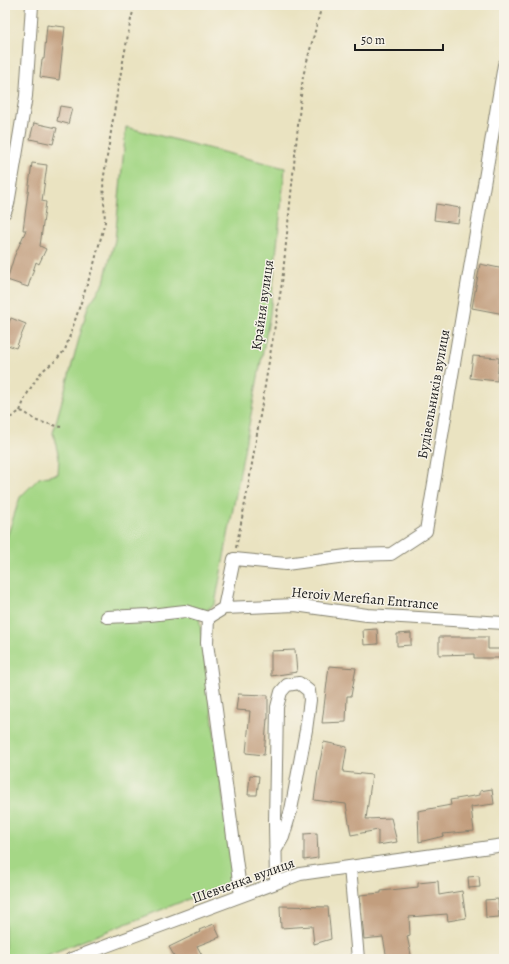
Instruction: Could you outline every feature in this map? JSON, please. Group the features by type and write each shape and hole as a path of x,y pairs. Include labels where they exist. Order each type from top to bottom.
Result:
{"street":[{"path":"5,212 8,204 26,96 32,5"},
{"name":"Будівельників вулиця","path":"234,559 286,564 354,555 391,554 426,531 504,65"},
{"path":"107,617 150,615 185,611 208,618 224,608 234,559"},
{"name":"Heroiv Merefian Entrance","path":"224,608 294,605 367,615 504,623"},
{"path":"208,618 207,643 241,896"},
{"path":"275,852 283,837 291,810 306,730 310,700 309,691 299,683 286,685 281,692 278,707 275,852 276,883"},
{"name":"Шевченка вулиця","path":"70,959 300,874 504,845"},
{"path":"350,867 358,959"}],"path":[{"path":"5,418 10,418 20,411 29,390 42,371 54,362 65,350 94,264 105,222 103,182 118,88 135,5"},
{"name":"Крайня вулиця","path":"234,559 248,488 282,283 303,76 322,5"},
{"path":"20,411 37,421 61,427"}],"green space":[{"path":"126,127 285,168 270,314 215,604 199,616 234,881 37,959 6,959 5,543 20,497 39,478 58,474 59,458 53,433 88,306 104,283 115,240"}],"building":[{"path":"47,25 65,27 59,80 40,77 42,59 44,59"},
{"path":"60,106 72,108 68,124 57,121"},
{"path":"34,123 57,128 53,144 30,139"},
{"path":"32,163 47,165 42,201 46,202 40,246 46,249 39,264 36,262 28,287 7,280 14,257 26,230 23,230"},
{"path":"436,204 460,208 458,223 434,220"},
{"path":"480,264 504,269 504,314 472,308"},
{"path":"11,318 26,324 16,348 5,344 5,331"},
{"path":"473,356 499,358 497,381 470,378"},
{"path":"377,629 378,644 364,645 363,630"},
{"path":"411,633 411,645 397,646 397,634"},
{"path":"439,637 488,637 488,649 504,649 504,658 474,658 474,654 439,655"},
{"path":"295,650 297,672 271,676 271,651"},
{"path":"329,666 356,668 351,696 347,696 346,722 322,723"},
{"path":"238,694 268,695 268,719 264,755 246,753 250,711 236,710"},
{"path":"324,742 347,747 343,772 372,775 366,819 391,818 397,842 378,845 378,830 351,835 346,804 314,800"},
{"path":"250,775 259,776 257,795 248,795"},
{"path":"492,789 494,804 471,807 474,831 443,834 444,836 419,842 418,811 451,805 450,800 480,795 480,791"},
{"path":"317,833 318,858 304,860 304,834"},
{"path":"479,876 480,887 469,888 468,877"},
{"path":"438,881 439,895 462,891 466,918 448,921 447,914 409,917 410,935 407,936 412,959 387,959 383,937 364,939 360,895 418,887 418,883"},
{"path":"498,899 499,917 486,918 485,900"},
{"path":"280,906 328,907 331,939 314,944 312,926 281,928"},
{"path":"214,924 220,937 197,946 204,959 176,959 169,947 200,932 199,930"}]}
